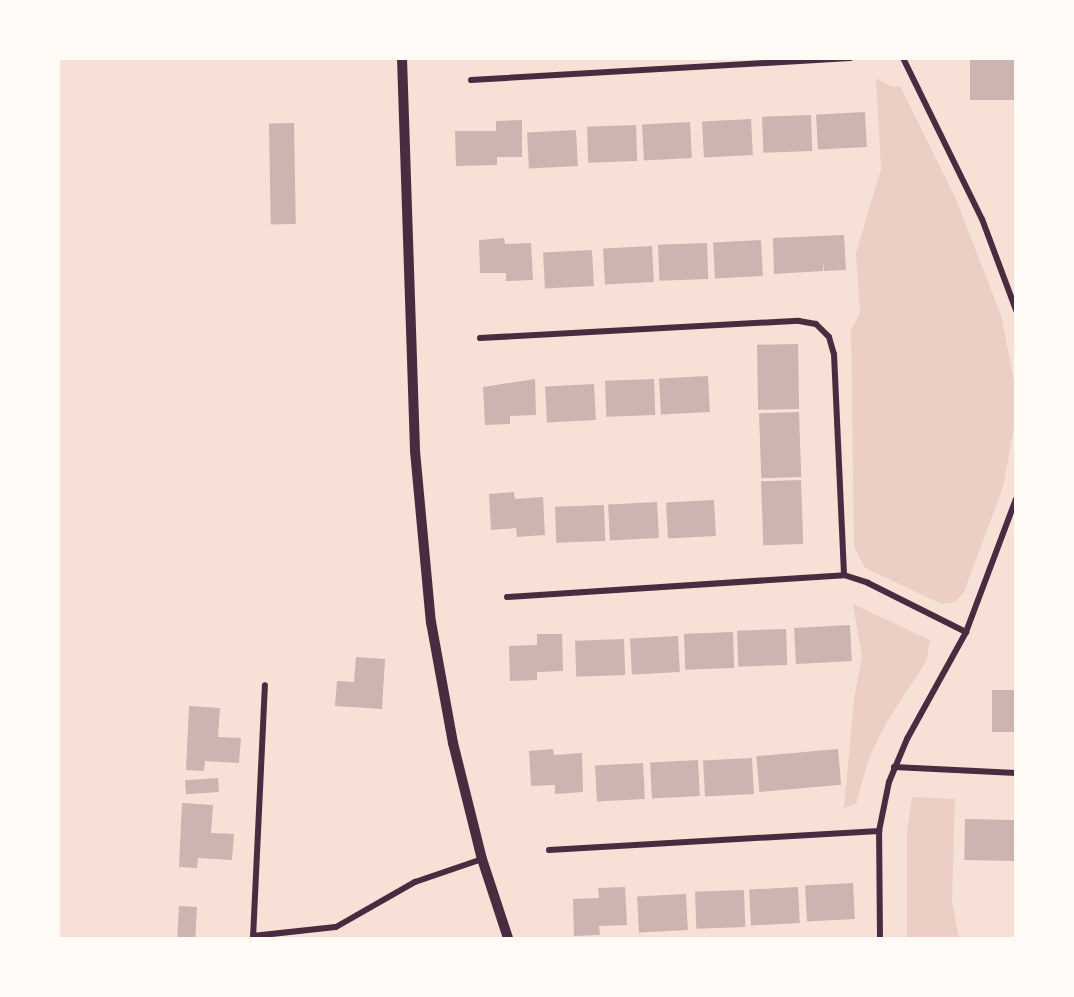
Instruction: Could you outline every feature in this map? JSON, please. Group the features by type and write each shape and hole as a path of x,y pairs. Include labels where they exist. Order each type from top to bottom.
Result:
{"street":[{"path":"402,58 414,451 421,536 441,682 482,859 508,939"},
{"path":"471,80 850,58"},
{"path":"903,58 982,219 1016,310"},
{"path":"1007,281 1016,281"},
{"path":"480,338 799,321 816,324 829,337 834,354 844,575"},
{"path":"880,939 879,831 894,767 966,632 1012,524 1016,499"},
{"path":"507,597 844,575 868,583 966,632"},
{"path":"265,685 253,937 336,927 415,882 482,859"},
{"path":"894,767 1016,773"},
{"path":"549,850 879,831"}],"shaded area":[{"path":"876,78 892,87 900,86 956,199 1002,318 1015,387 1014,428 1003,487 964,592 955,602 942,604 865,568 854,547 851,330 860,313 856,253 881,169"},
{"path":"853,604 930,640 927,660 886,723 869,758 856,804 844,808 854,698 862,658"},
{"path":"912,797 955,799 952,901 959,938 907,938 907,832"}],"building":[{"path":"970,58 1016,58 1016,100 970,100"},
{"path":"865,112 867,147 818,150 816,115"},
{"path":"811,115 812,151 763,153 762,117"},
{"path":"751,119 753,155 704,158 702,122"},
{"path":"522,120 522,157 497,157 497,165 456,166 455,131 496,131 496,121"},
{"path":"690,122 692,158 644,160 642,125"},
{"path":"269,123 294,123 296,224 271,224"},
{"path":"636,125 637,161 588,163 587,127"},
{"path":"576,130 578,166 529,169 527,133"},
{"path":"844,235 846,270 824,271 823,261 823,271 774,274 773,238"},
{"path":"504,238 505,244 531,243 533,280 506,281 506,273 480,273 479,240"},
{"path":"761,240 763,276 715,278 713,243"},
{"path":"707,243 708,279 659,281 658,245"},
{"path":"652,246 654,282 605,285 603,249"},
{"path":"592,250 594,286 545,289 543,253"},
{"path":"798,344 799,409 758,410 757,345"},
{"path":"708,376 710,412 661,415 659,379"},
{"path":"535,379 536,415 510,416 510,424 485,425 483,387"},
{"path":"654,379 655,415 606,417 605,381"},
{"path":"594,384 596,420 547,423 545,387"},
{"path":"799,412 801,477 761,478 759,413"},
{"path":"801,480 803,544 763,545 761,481"},
{"path":"514,492 515,499 543,497 545,535 517,537 516,528 491,530 489,494"},
{"path":"714,500 716,536 668,538 666,503"},
{"path":"657,502 659,538 610,541 608,505"},
{"path":"604,505 605,541 556,543 555,507"},
{"path":"850,625 852,661 796,664 794,628"},
{"path":"786,629 787,665 738,667 737,631"},
{"path":"733,632 734,668 685,670 684,634"},
{"path":"537,634 562,634 563,671 537,672 537,680 510,681 509,646 537,645"},
{"path":"678,636 680,672 632,674 630,639"},
{"path":"624,639 625,675 576,677 575,641"},
{"path":"356,657 385,659 382,709 335,706 337,681 354,682"},
{"path":"992,690 1016,690 1016,732 992,732"},
{"path":"189,706 220,708 218,737 241,738 239,763 205,761 204,771 186,770"},
{"path":"553,749 554,755 582,753 583,792 555,794 555,785 531,786 529,751"},
{"path":"838,749 841,785 759,792 756,756"},
{"path":"752,758 754,794 705,797 703,761"},
{"path":"698,760 700,796 652,798 650,763"},
{"path":"643,763 645,799 597,801 595,766"},
{"path":"218,778 219,792 186,794 185,780"},
{"path":"182,803 213,805 211,833 234,834 232,860 198,858 197,868 179,867"},
{"path":"965,819 1016,820 1015,861 964,860"},
{"path":"853,883 855,919 807,921 805,886"},
{"path":"625,887 627,925 599,926 600,935 574,936 573,899 599,898 598,888"},
{"path":"798,887 800,923 751,926 749,890"},
{"path":"744,890 745,927 696,929 695,892"},
{"path":"686,894 688,930 639,933 637,897"},
{"path":"179,906 197,907 195,938 177,938"}]}
